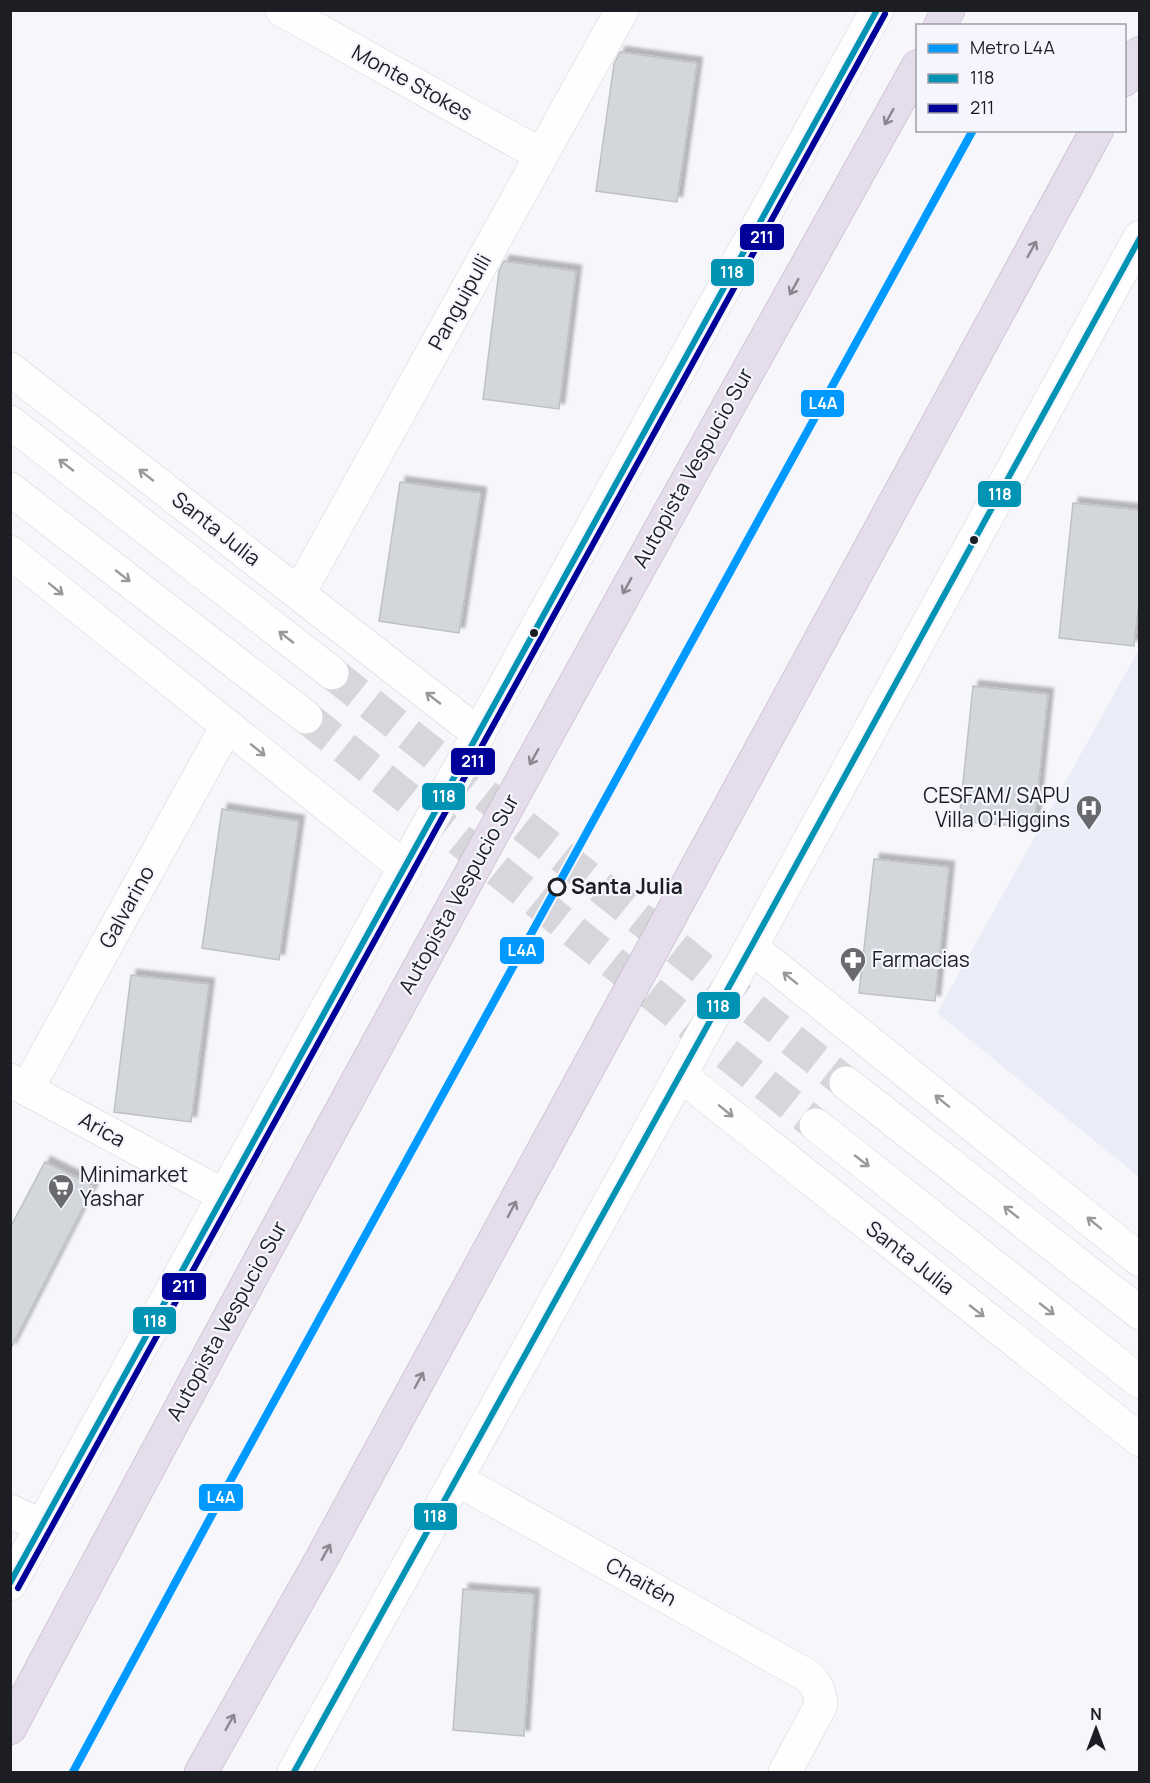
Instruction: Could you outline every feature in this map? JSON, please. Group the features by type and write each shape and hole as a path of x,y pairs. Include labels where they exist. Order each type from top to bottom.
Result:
{"highway":[{"path":"941,24 948,10"},
{"path":"1126,78 1140,53"},
{"name":"Autopista Vespucio Sur","path":"10,1728 163,1438 627,585 916,70"},
{"path":"201,1773 333,1538 1096,132"}],"main road":[{"name":"Monte Stokes","path":"282,10 541,155"},
{"name":"Panguipulli","path":"299,593 622,10"},
{"path":"10,1584 877,10"},
{"path":"294,1773 1138,246"},
{"name":"Santa Julia","path":"10,369 479,734"},
{"name":"Santa Julia","path":"10,422 332,673"},
{"path":"10,489 306,717"},
{"path":"10,552 405,868"},
{"name":"Galvarino","path":"19,1084 227,726"},
{"path":"751,947 1140,1260"},
{"name":"Santa Julia","path":"680,1075 1140,1440"},
{"path":"846,1083 1140,1313"},
{"name":"Arica","path":"19,1084 225,1196"},
{"path":"816,1125 1140,1382"},
{"name":"Chaitén","path":"456,1479 808,1676 820,1692 821,1705 785,1773"},
{"path":"10,1510 42,1526"}],"shaded area":[{"name":"CESFAM/ SAPU Villa O'Higgins","path":"1139,649 1140,1177 937,1013"}],"building":[{"path":"620,52 697,63 677,202 596,191 614,64"},
{"path":"504,261 576,271 559,409 483,399 499,271"},
{"path":"400,482 481,493 459,633 379,621"},
{"path":"1073,503 1140,510 1140,594 1134,646 1059,638"},
{"path":"973,686 1048,694 1034,828 959,821"},
{"path":"222,809 299,821 279,960 202,948"},
{"path":"874,859 949,867 935,1001 859,993"},
{"path":"131,975 209,984 191,1122 114,1112"},
{"path":"45,1162 94,1186 10,1350 10,1228"},
{"path":"463,1589 534,1594 524,1736 453,1730"}],"tunnel":[{"path":"332,673 846,1083"},
{"path":"306,717 816,1125"}],"metro line":[{"name":"L4A","path":"73,1772 228,1485 972,132"}],"transit line":[{"name":"118","path":"10,1583 877,10"},
{"name":"211","path":"18,1588 885,14"},
{"name":"118","path":"294,1772 1140,238"}],"place":[{"name":"CESFAM/ SAPU Villa O'Higgins","path":"1089,831"},
{"name":"Santa Julia","path":"557,887"},
{"name":"Farmacias","path":"853,983"},
{"name":"Minimarket Yashar","path":"61,1210"}]}
